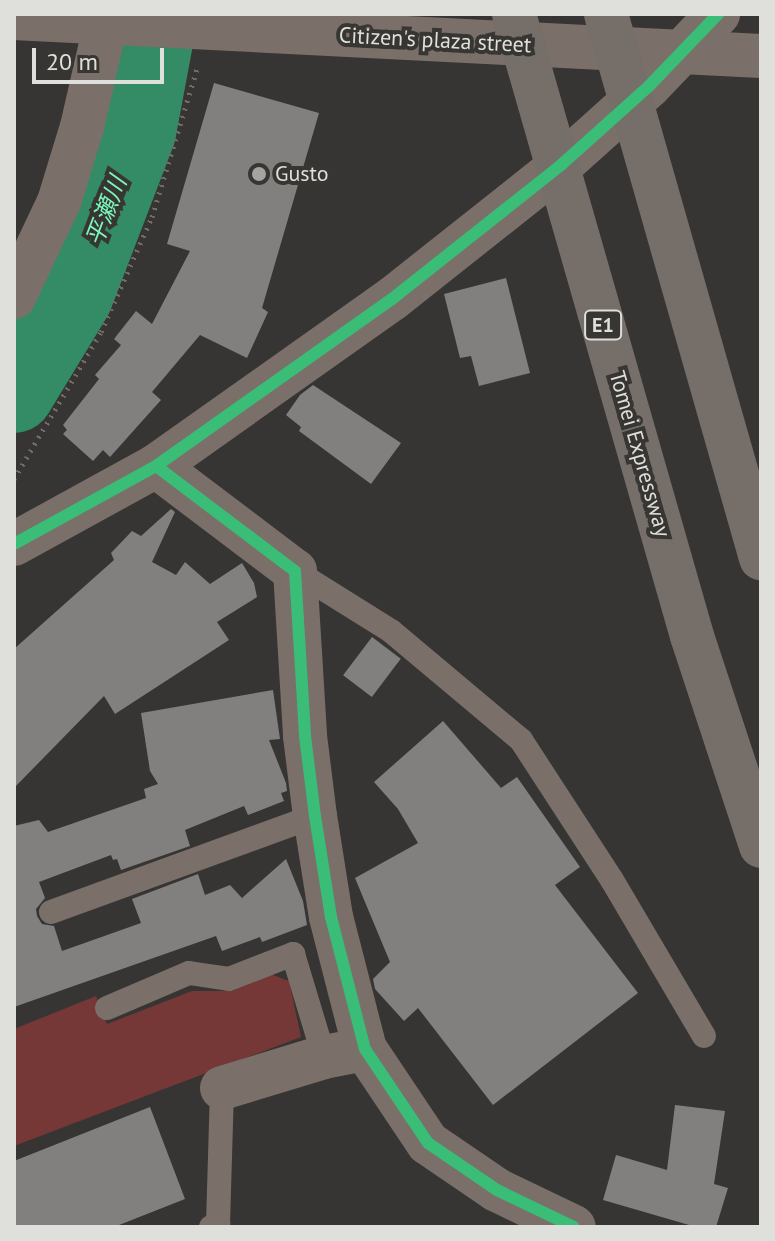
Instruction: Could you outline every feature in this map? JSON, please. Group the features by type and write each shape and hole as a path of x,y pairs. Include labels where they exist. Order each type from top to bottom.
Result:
{"highway":[{"name":"Tomei Expressway","path":"514,14 692,636 761,846"},
{"path":"606,14 761,558"}],"street":[{"path":"14,544 156,466 392,299 561,165 683,52 718,14"},
{"name":"Citizen's plaza street","path":"14,18 111,19 201,32 435,28 683,52 761,56"},
{"path":"14,297 59,202 111,19"},
{"path":"156,466 295,571 305,736 331,917 345,1053 428,1143 497,1190 574,1227"},
{"path":"222,1088 345,1053"}],"lane":[{"path":"295,571 391,631 521,740 612,880 704,1036"},
{"path":"51,912 315,816"},
{"path":"107,1008 189,973 229,979 293,954 345,1053"},
{"path":"211,1227 218,1224 222,1088"}],"path":[{"path":"14,479 101,332 152,217 197,70 201,32"}],"shaded area":[{"path":"270,974 289,981 301,1037 14,1146 14,1029 96,996 107,1024 192,991 233,991"}],"building":[{"path":"214,83 319,113 262,308 268,312 247,358 200,335 152,392 161,400 110,457 103,450 93,461 63,434 67,430 63,425 99,379 95,375 121,345 114,339 136,311 152,324 190,251 167,244"},
{"path":"506,278 530,373 479,386 471,356 460,358 444,294"},
{"path":"313,385 401,443 371,484 299,431 301,427 286,415 300,395"},
{"path":"171,509 175,512 152,562 176,575 185,562 210,584 242,563 254,583 257,597 217,622 229,640 115,714 104,696 14,788 14,649 114,560 111,553 132,531 141,536"},
{"path":"372,637 401,659 372,697 343,675"},
{"path":"273,690 280,739 269,740 286,783 287,791 281,793 284,801 248,815 244,806 185,830 190,846 121,870 117,859 113,860 111,855 39,882 45,898 36,909 37,916 42,924 54,926 62,951 141,923 132,899 198,874 205,895 230,885 242,898 286,859 303,901 307,925 262,942 260,937 222,951 216,936 14,1007 14,826 39,820 48,832 146,798 144,789 158,784 150,771 141,713"},
{"path":"443,721 501,788 517,777 580,867 555,885 638,993 493,1105 418,1008 404,1021 375,989 373,979 390,962 355,878 418,843 398,809 374,782"},
{"path":"675,1105 725,1111 714,1184 728,1188 716,1227 696,1227 603,1200 616,1155 667,1170"},
{"path":"150,1107 185,1199 114,1227 14,1227 14,1161"}],"waterway":[{"name":"平瀬川","path":"14,393 73,296 136,132 158,14"}],"cycle path":[{"path":"14,544 156,466 392,299 561,165 649,86 718,14"},
{"path":"156,466 295,571 305,736 315,816 331,917 365,1049 428,1143 497,1190 574,1227"}],"place":[{"name":"Gusto","path":"259,174"}]}
